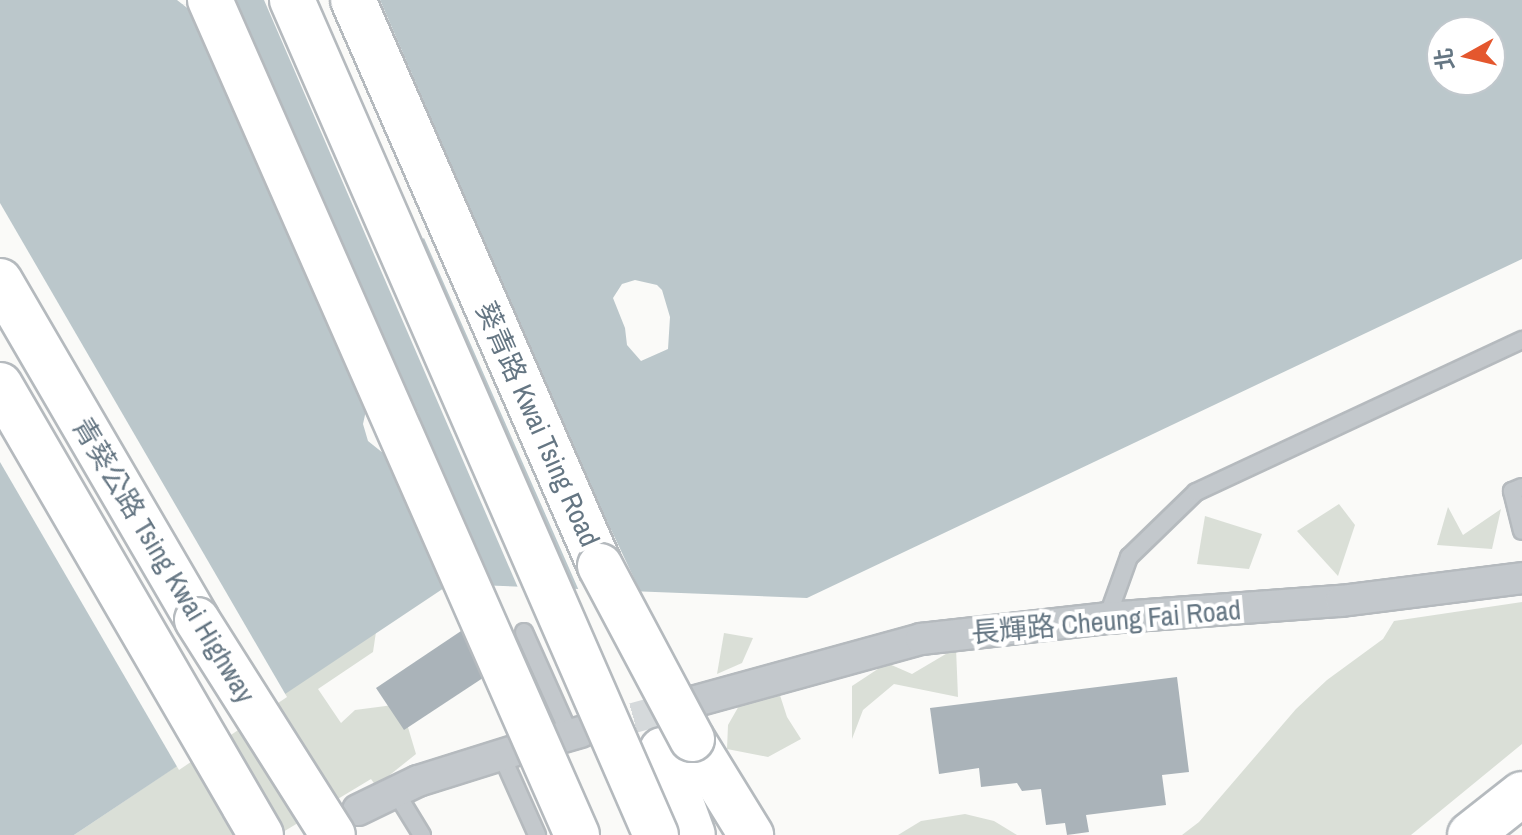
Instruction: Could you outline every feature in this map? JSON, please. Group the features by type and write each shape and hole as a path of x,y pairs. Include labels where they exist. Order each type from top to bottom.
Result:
{"main road":[{"path":"210,0 577,835"},
{"path":"292,0 656,835"},
{"name":"葵青路 Kwai Tsing Road","path":"353,0 600,566 692,739 751,835"},
{"name":"青葵公路 Tsing Kwai Highway","path":"0,281 197,620 294,773 345,822"},
{"name":"青葵公路 Tsing Kwai Highway","path":"0,385 261,835"},
{"path":"600,566 693,835"},
{"path":"1470,835 1522,794"}],"street":[{"name":"長輝路 Cheung Fai Road","path":"696,701 921,639 1107,618 1341,601 1522,578"},
{"path":"345,822 395,791 507,752"}],"lane":[{"path":"1107,618 1129,557 1196,492 1522,340"},
{"path":"1522,487 1512,491 1522,531"},
{"path":"524,632 569,735"},
{"path":"507,752 537,835"},
{"path":"294,773 311,835"},
{"path":"395,791 422,835"}],"shaded area":[{"path":"0,0 177,0 191,11 224,0 1522,0 1522,259 807,598 450,584 74,835 0,835","holes":["635,280 657,285 662,290 670,317 668,349 641,361 627,345 625,328 613,298 622,284","405,398 418,412 420,432 392,454 383,453 368,441 363,424 365,415 369,407"]},
{"path":"1339,504 1355,525 1338,576 1297,531"},
{"path":"1448,507 1463,535 1501,509 1492,549 1437,545"},
{"path":"1205,516 1262,534 1249,569 1197,564"},
{"path":"1522,602 1522,744 1411,835 1182,835 1199,822 1296,709 1327,680 1383,639 1394,621"},
{"path":"376,632 373,652 318,689 341,723 355,710 401,704 416,754 376,786 371,779 278,835 74,835"},
{"path":"724,633 753,638 742,663 717,674"},
{"path":"956,648 958,697 894,684 863,710 852,739 852,686 887,663 912,674"},
{"path":"777,686 787,717 801,739 768,757 727,749 728,725 748,690"},
{"path":"965,814 994,821 1017,835 898,835 921,821"}],"pier":[{"path":"264,0 380,0 585,475 642,595 580,593 424,238 420,241 574,592 519,590"},
{"path":"0,203 287,697 179,770 0,462"}],"building":[{"path":"467,627 495,670 404,730 376,688"},
{"path":"1177,677 1189,772 1162,775 1166,805 1086,815 1089,832 1067,835 1065,823 1046,825 1041,789 1022,791 1017,783 981,787 979,768 939,774 930,708"}],"tunnel":[{"path":"590,730 691,702"}]}
